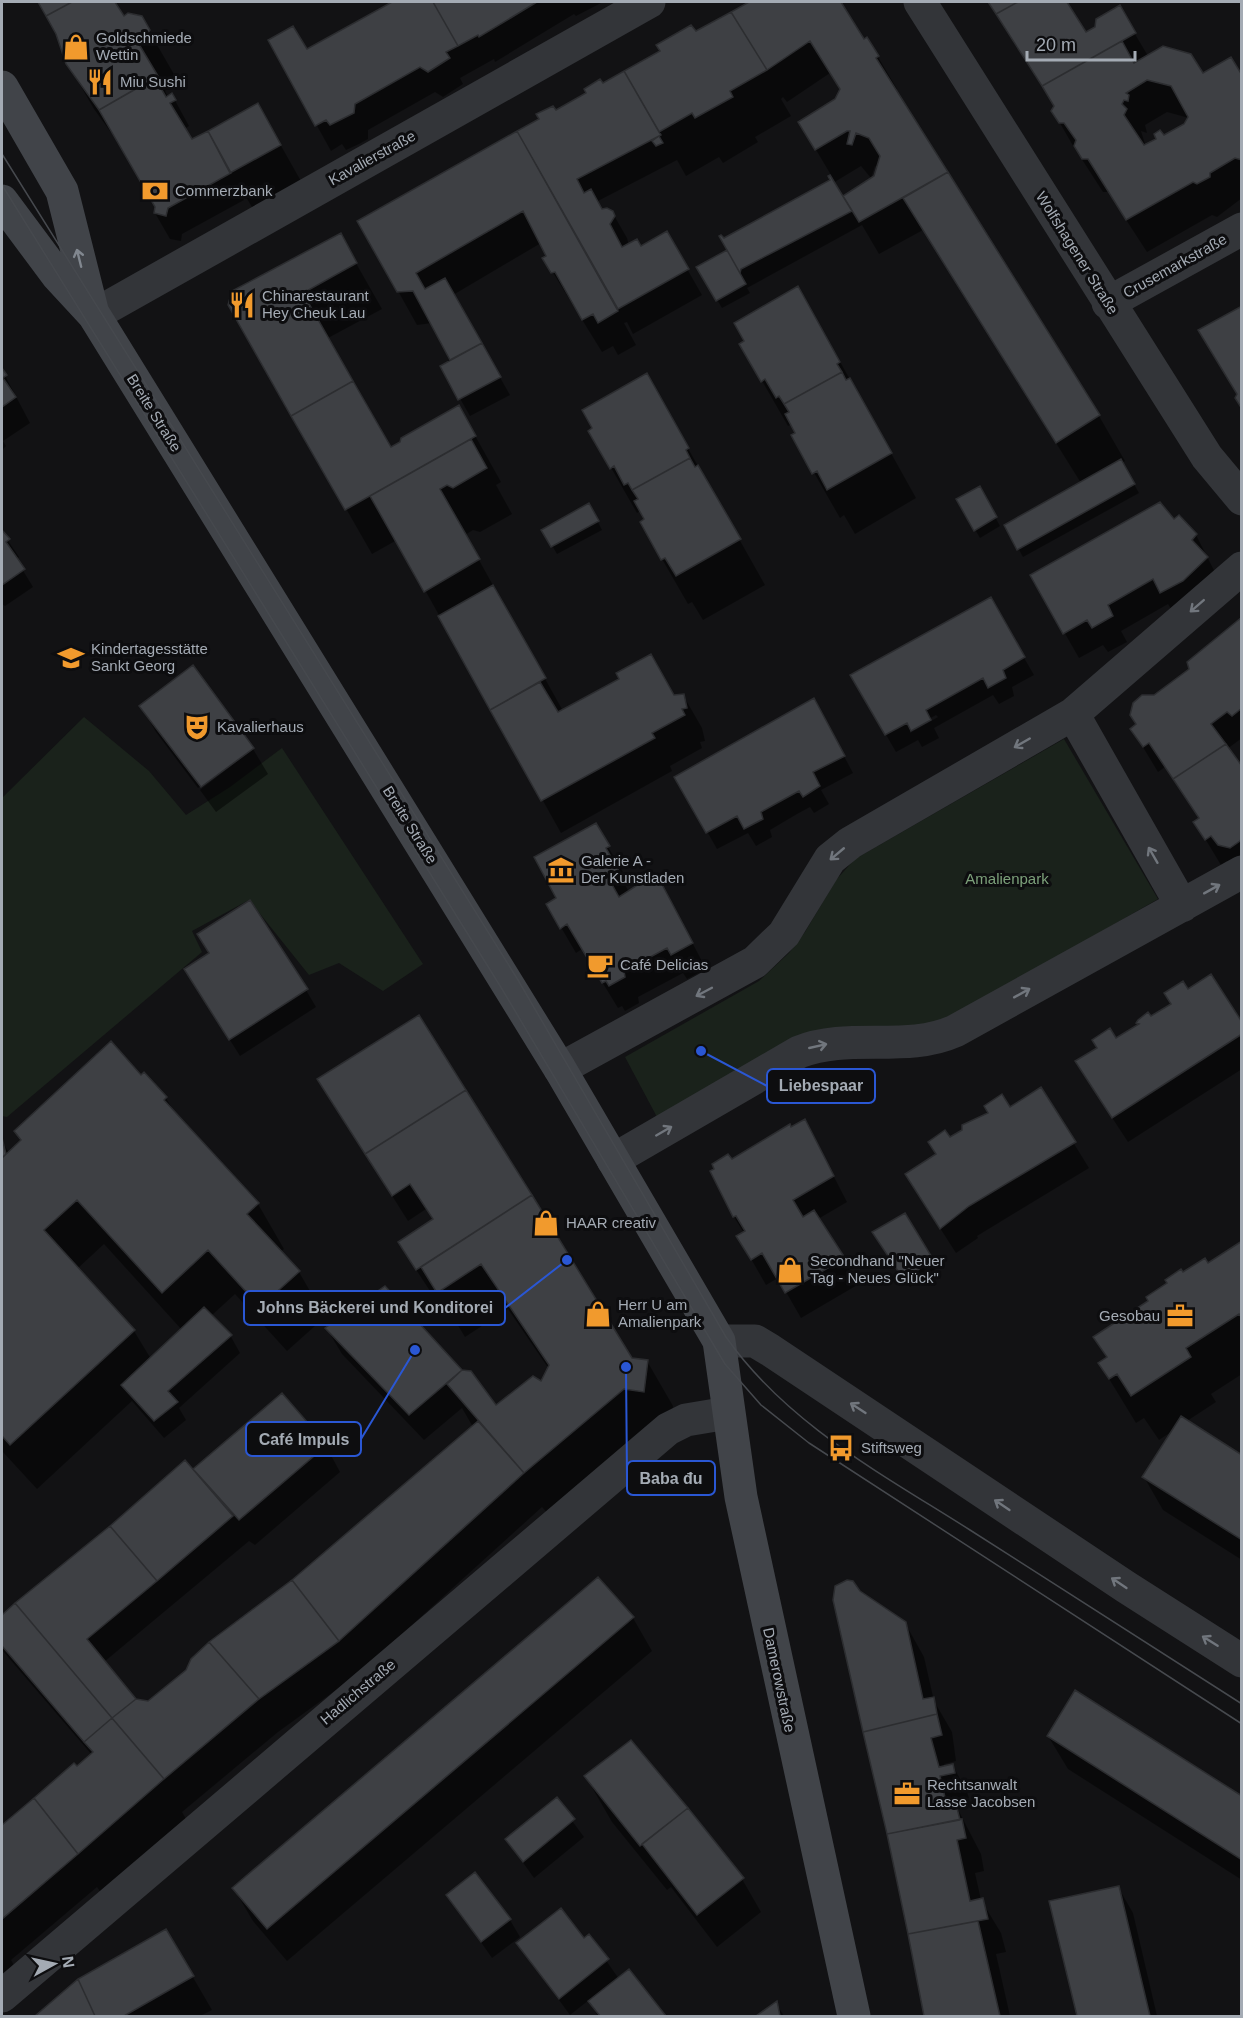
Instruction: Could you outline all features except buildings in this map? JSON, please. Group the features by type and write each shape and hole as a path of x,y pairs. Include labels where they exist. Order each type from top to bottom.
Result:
{"main road":[{"name":"Breite Straße","path":"2,87 62,191 94,315"},
{"name":"Breite Straße","path":"2,201 57,275 94,315 560,1069 719,1341"},
{"name":"Damerowstraße","path":"719,1341 741,1497 773,1653 854,2016"}],"street":[{"name":"Kavalierstraße","path":"94,315 649,2"},
{"name":"Wolfshagener Straße","path":"920,2 1207,457 1242,499"},
{"name":"Crusemarkstraße","path":"1108,303 1242,229"},
{"path":"560,1069 755,962 784,934 830,858 850,843 1073,714 1242,568"},
{"path":"1073,714 1182,906"},
{"path":"613,1160 799,1052 816,1045 837,1042 923,1041 941,1037 1242,872"},
{"path":"719,1341 755,1341 770,1350 1134,1593 1242,1661"},
{"name":"Hadlichstraße","path":"2,1996 668,1429 686,1420 728,1413"}],"green space":[{"path":"84,717 149,771 186,815 230,787 282,748 423,964 383,991 339,963 309,975 249,900 192,931 202,952 7,1117 2,1116 2,798"},
{"name":"Amalienpark","path":"1064,739 1158,899 947,1021 924,1025 822,1029 788,1041 657,1117 625,1057 759,981 789,953 805,932 836,880 855,859"}],"tram line":[{"path":"2,154 518,980 726,1337 750,1368 807,1422 870,1467 1242,1704"},
{"path":"2,185 502,989 725,1364 761,1405 809,1443 1242,1724"}],"place":[{"name":"Goldschmiede Wettin","path":"76,47"},
{"name":"Miu Sushi","path":"100,82"},
{"name":"Commerzbank","path":"155,191"},
{"name":"Chinarestaurant Hey Cheuk Lau","path":"242,305"},
{"name":"Kindertagesstätte Sankt Georg","path":"71,658"},
{"name":"Kavalierhaus","path":"197,727"},
{"name":"Galerie A - Der Kunstladen","path":"561,870"},
{"name":"Café Delicias","path":"600,965"},
{"name":"Liebespaar","path":"701,1051"},
{"name":"HAAR creativ","path":"546,1223"},
{"name":"Johns Bäckerei und Konditorei","path":"567,1260"},
{"name":"Secondhand \"Neuer Tag - Neues Glück\"","path":"790,1270"},
{"name":"Herr U am Amalienpark","path":"598,1314"},
{"name":"Gesobau","path":"1180,1316"},
{"name":"Café Impuls","path":"415,1350"},
{"name":"Baba đu","path":"626,1367"},
{"name":"Stiftsweg","path":"841,1448"},
{"name":"Rechtsanwalt Lasse Jacobsen","path":"907,1794"}]}
